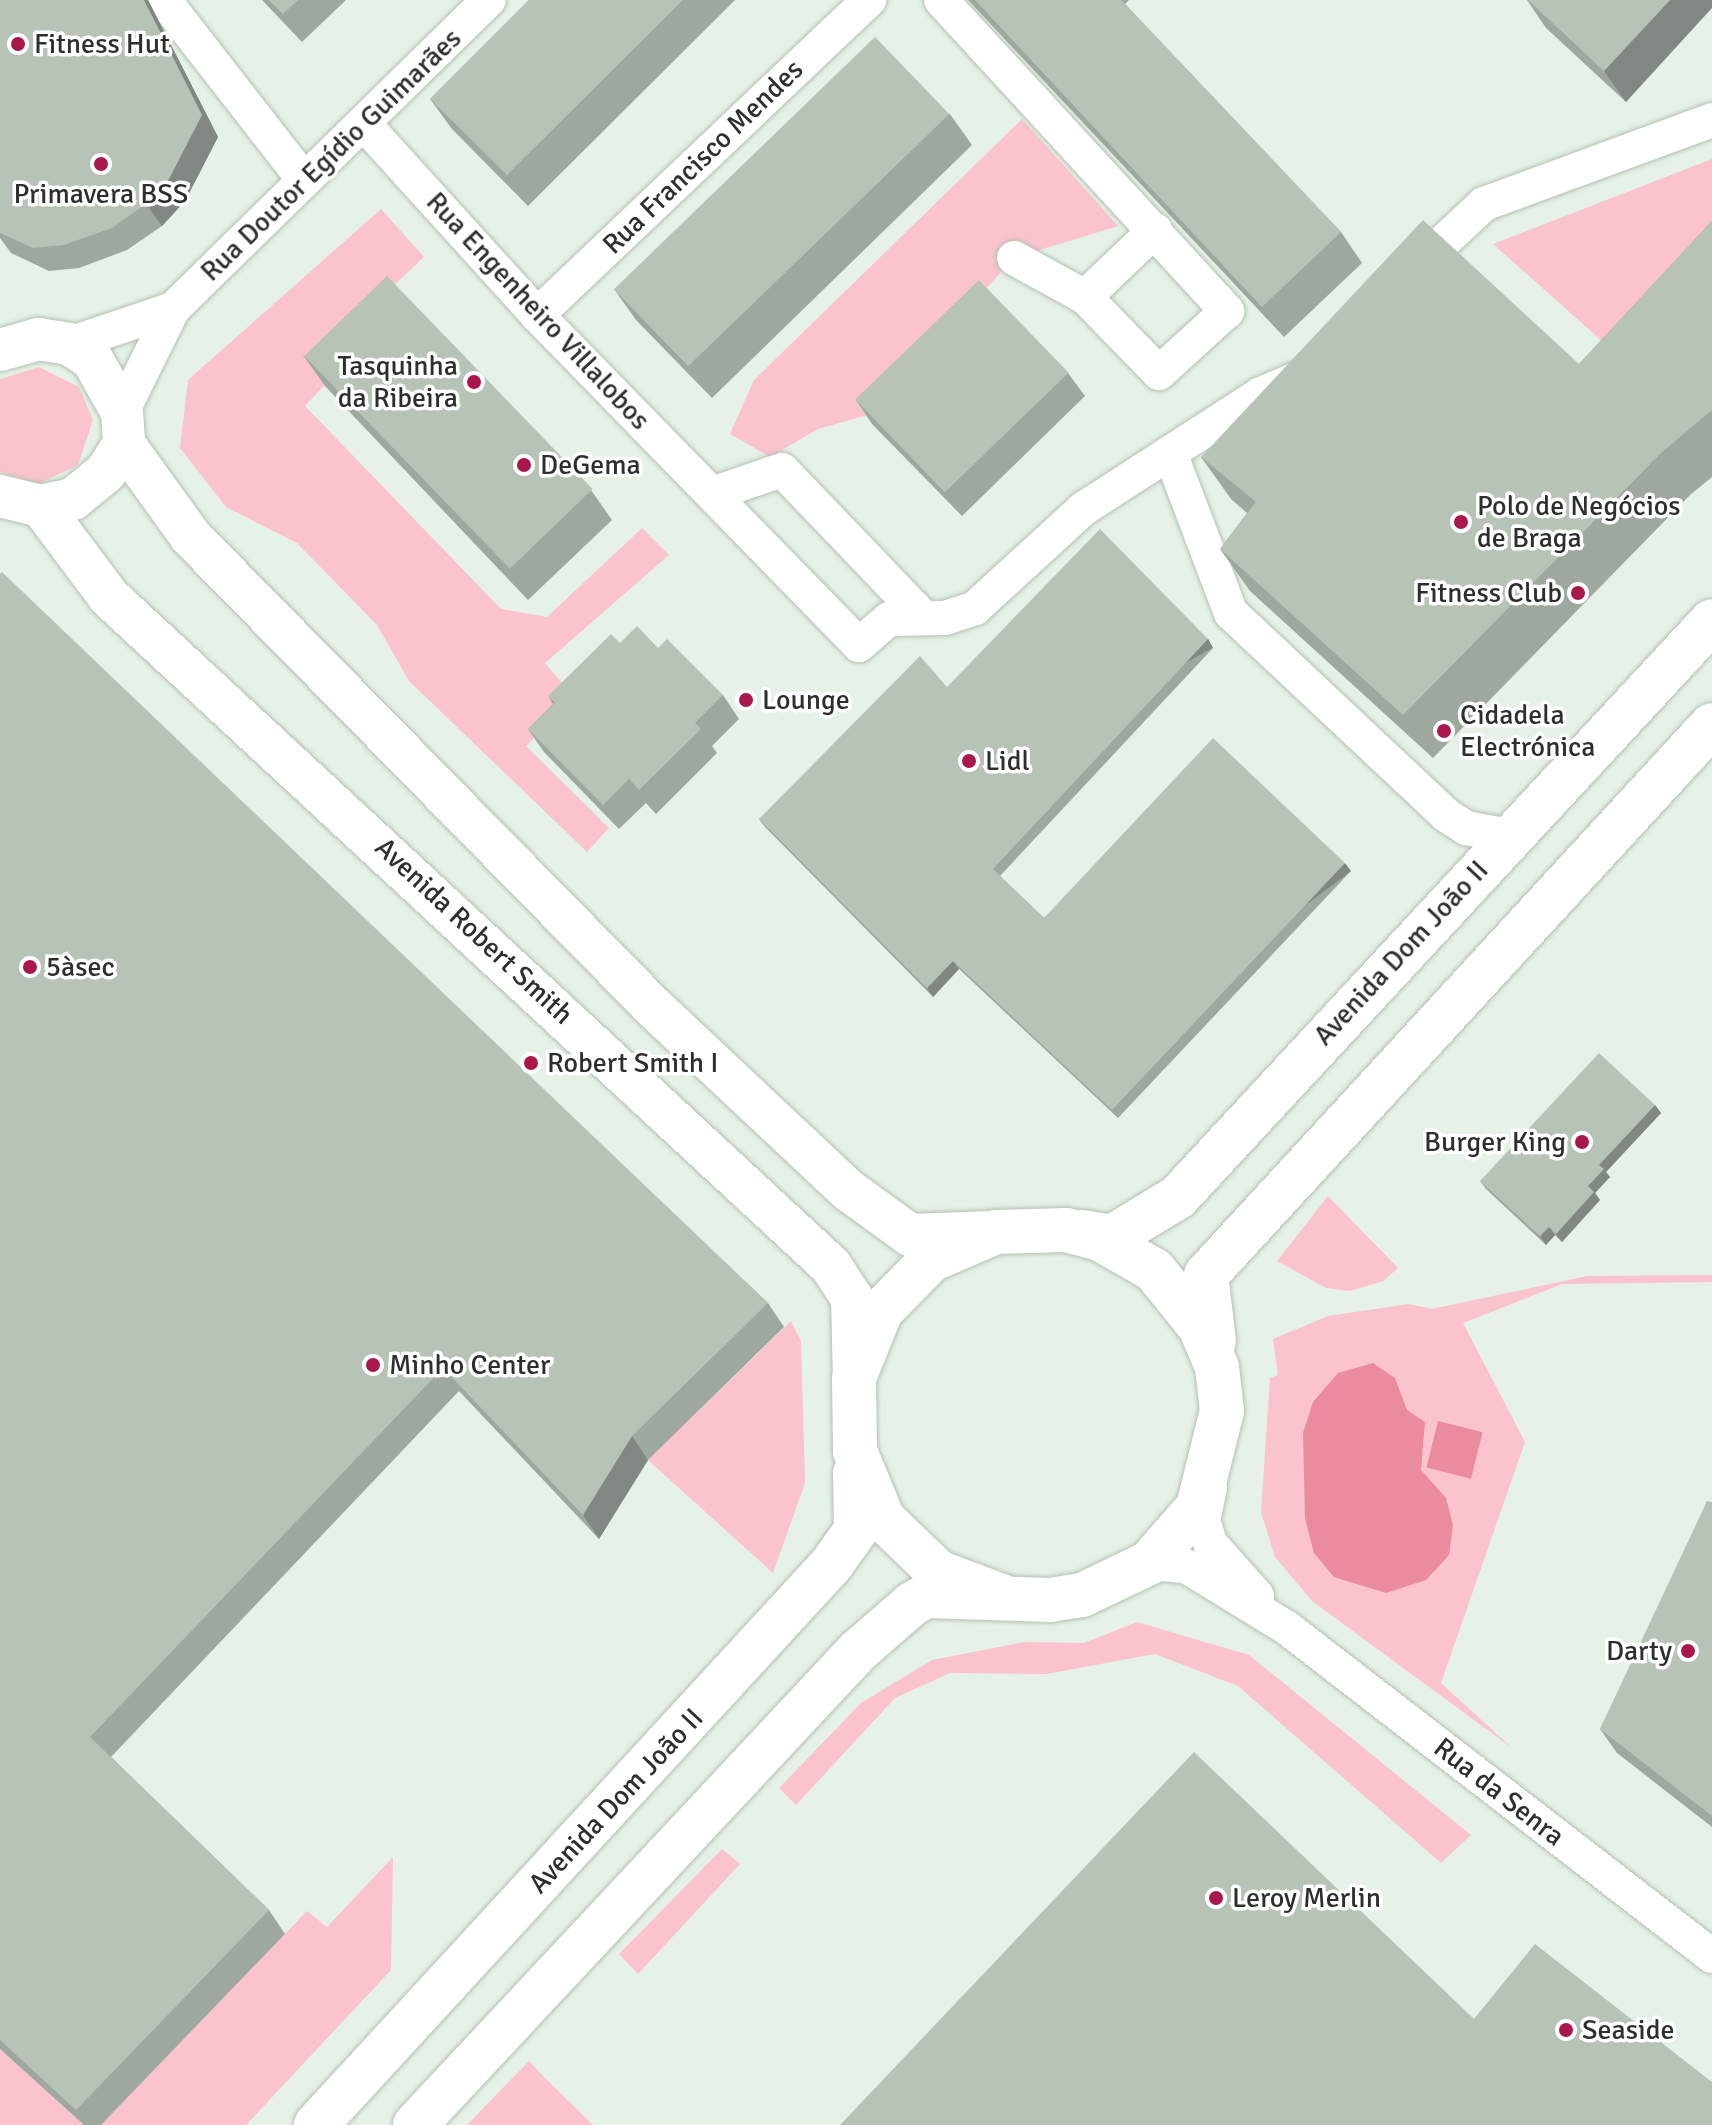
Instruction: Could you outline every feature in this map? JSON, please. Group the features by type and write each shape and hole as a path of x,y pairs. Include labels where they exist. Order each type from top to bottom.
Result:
{"main road":[{"name":"Avenida Dom João II","path":"316,2125 831,1565 856,1530 854,1378 863,1345 900,1287 957,1245 996,1232 1066,1230 1112,1237 1178,1197 1476,870 1712,621"},
{"path":"415,2125 889,1624 926,1596 1007,1598 1082,1595 1149,1563 1198,1507 1221,1438 1217,1367 1206,1275 1712,725"},
{"path":"1066,1230 1100,1239 1154,1270 1185,1302 1217,1367"},
{"path":"855,1451 883,1519 908,1549 960,1583 1007,1598"}],"street":[{"path":"164,0 304,180"},
{"name":"Rua Doutor Egídio Guimarães","path":"123,428 173,309 304,180 365,125 489,0"},
{"name":"Rua Francisco Mendes","path":"537,315 869,0"},
{"path":"941,0 1227,311 1159,373 1085,297 1014,258"},
{"path":"1387,295 1484,204 1712,120"},
{"name":"Rua Engenheiro Villalobos","path":"365,125 537,315 859,645 889,619 920,614 945,618 975,608 1083,509 1172,458 1230,413 1323,361"},
{"path":"1085,297 1155,230"},
{"name":"Rua Doutor Egídio Guimarães","path":"69,344 173,309"},
{"path":"1,347 38,339 69,344 101,371 123,428 191,537 652,1006 848,1190 910,1235 996,1232"},
{"path":"0,496 41,506 73,499 96,482 123,428"},
{"path":"1172,458 1231,613 1446,815 1466,828 1509,836"},
{"path":"712,494 782,470 920,614"},
{"name":"Avenida Robert Smith","path":"41,506 109,597 831,1266 852,1298 854,1378"},
{"path":"1446,815 1476,870"},
{"name":"Rua da Senra","path":"1221,1438 1204,1527 1227,1564 1287,1628"},
{"name":"Rua da Senra","path":"1149,1563 1186,1566 1287,1628 1712,1956"}],"shaded area":[{"path":"1022,119 1118,226 1014,258 871,414 818,429 770,457 730,434 754,380"},
{"path":"1712,159 1712,296 1639,374 1493,244"},
{"path":"381,209 424,257 342,334 355,352 305,406 501,609 547,617 642,528 669,555 545,663 575,698 526,746 609,828 587,852 409,681 377,625 297,543 226,507 180,448 188,380"},
{"path":"39,367 79,387 93,420 78,465 38,484 0,472 0,379"},
{"path":"1328,1196 1398,1268 1383,1281 1350,1291 1326,1288 1277,1261"},
{"path":"1712,1275 1712,1282 1562,1284 1463,1323 1525,1442 1441,1683 1512,1748 1312,1601 1275,1557 1261,1512 1270,1378 1278,1375 1273,1339 1328,1316 1409,1304 1432,1309 1587,1276"},
{"path":"791,1321 801,1341 805,1483 773,1573 648,1460"},
{"path":"1373,1363 1395,1378 1407,1410 1425,1422 1421,1470 1446,1498 1453,1525 1449,1555 1426,1580 1386,1593 1334,1577 1314,1553 1305,1518 1303,1433 1313,1402 1338,1373"},
{"path":"1438,1421 1483,1432 1471,1479 1426,1468"},
{"path":"1137,1622 1249,1655 1471,1835 1441,1863 1238,1686 1155,1654 1046,1674 950,1673 895,1698 796,1805 779,1788 861,1703 932,1660 1024,1642 1084,1643"},
{"path":"722,1849 740,1864 638,1974 619,1954"},
{"path":"393,1857 391,1970 246,2125 101,2125 307,1911 327,1927"},
{"path":"0,2049 84,2125 0,2125"},
{"path":"529,2061 543,2076 593,2125 467,2125"}],"building":[{"path":"0,0 144,0 202,115 169,179 146,204 112,228 64,245 33,248 0,233"},
{"path":"269,0 298,0 283,14"},
{"path":"529,0 683,0 507,175 430,99"},
{"path":"975,0 1121,0 1341,232 1262,307"},
{"path":"1528,0 1670,0 1604,71"},
{"path":"875,37 949,114 688,366 614,289"},
{"name":"Polo de Negócios de Braga","path":"1423,220 1579,364 1712,221 1712,410 1661,453 1403,715 1220,549 1256,502 1201,457"},
{"path":"387,276 593,489 510,569 304,356"},
{"path":"979,280 1069,373 945,492 855,399"},
{"path":"1100,529 1208,639 993,869 1044,918 1213,738 1345,863 1112,1110 953,961 927,988 759,819 920,656 947,687"},
{"name":"Minho Center","path":"2,572 768,1303 632,1436 583,1515 443,1368 90,1737 269,1910 76,2110 0,2040"},
{"path":"637,626 658,648 667,639 723,695 695,723 701,729 639,790 629,779 603,805 528,729 555,703 548,696 611,634 620,643"},
{"name":"Burger King","path":"1599,1053 1655,1105 1599,1165 1604,1169 1588,1186 1594,1192 1556,1234 1549,1227 1540,1236 1480,1181"},
{"name":"Darty","path":"1707,1501 1712,1502 1712,1816 1600,1729"},
{"name":"Leroy Merlin","path":"1194,1752 1474,2019 1535,1944 1712,2082 1712,2125 840,2125"}],"place":[{"name":"Fitness Hut","path":"18,44"},
{"name":"Primavera BSS","path":"101,164"},
{"name":"Tasquinha da Ribeira","path":"474,382"},
{"name":"DeGema","path":"524,465"},
{"name":"Polo de Negócios de Braga","path":"1461,522"},
{"name":"Fitness Club","path":"1578,593"},
{"name":"Lounge","path":"746,700"},
{"name":"Cidadela Electrónica","path":"1444,731"},
{"name":"Lidl","path":"969,761"},
{"name":"5àsec","path":"30,967"},
{"name":"Robert Smith I","path":"531,1063"},
{"name":"Burger King","path":"1582,1142"},
{"name":"Minho Center","path":"373,1365"},
{"name":"Darty","path":"1688,1651"},
{"name":"Leroy Merlin","path":"1216,1898"},
{"name":"Seaside","path":"1566,2030"}]}
